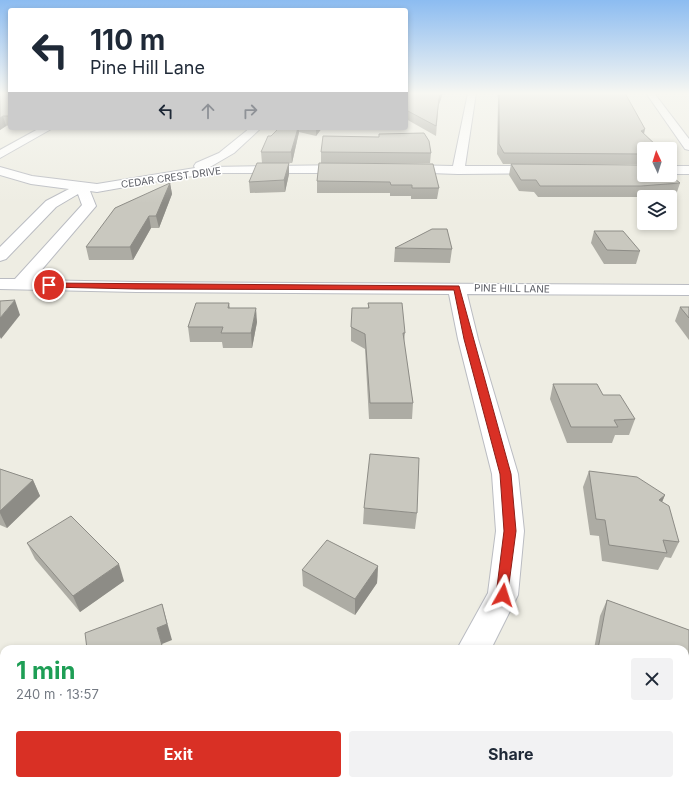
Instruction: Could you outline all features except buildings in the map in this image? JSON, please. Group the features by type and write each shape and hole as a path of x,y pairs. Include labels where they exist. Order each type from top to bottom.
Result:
{"street":[{"path":"0,154 44,130"},
{"path":"176,174 216,161 241,143 254,130"},
{"path":"458,170 465,130"},
{"path":"676,130 689,147"},
{"name":"CEDAR CREST DRIVE","path":"0,171 31,180 97,188 176,174 251,168 362,169"},
{"path":"394,169 551,170"},
{"path":"677,170 689,170"},
{"path":"0,256 51,204 82,187 89,206 20,284"},
{"name":"PINE HILL LANE","path":"0,284 136,287 689,290"},
{"path":"457,288 468,339 505,474 510,531 503,595 476,645"}],"route":[{"path":"49,285 136,287 457,288 468,339 505,474 510,531 503,595"}]}
